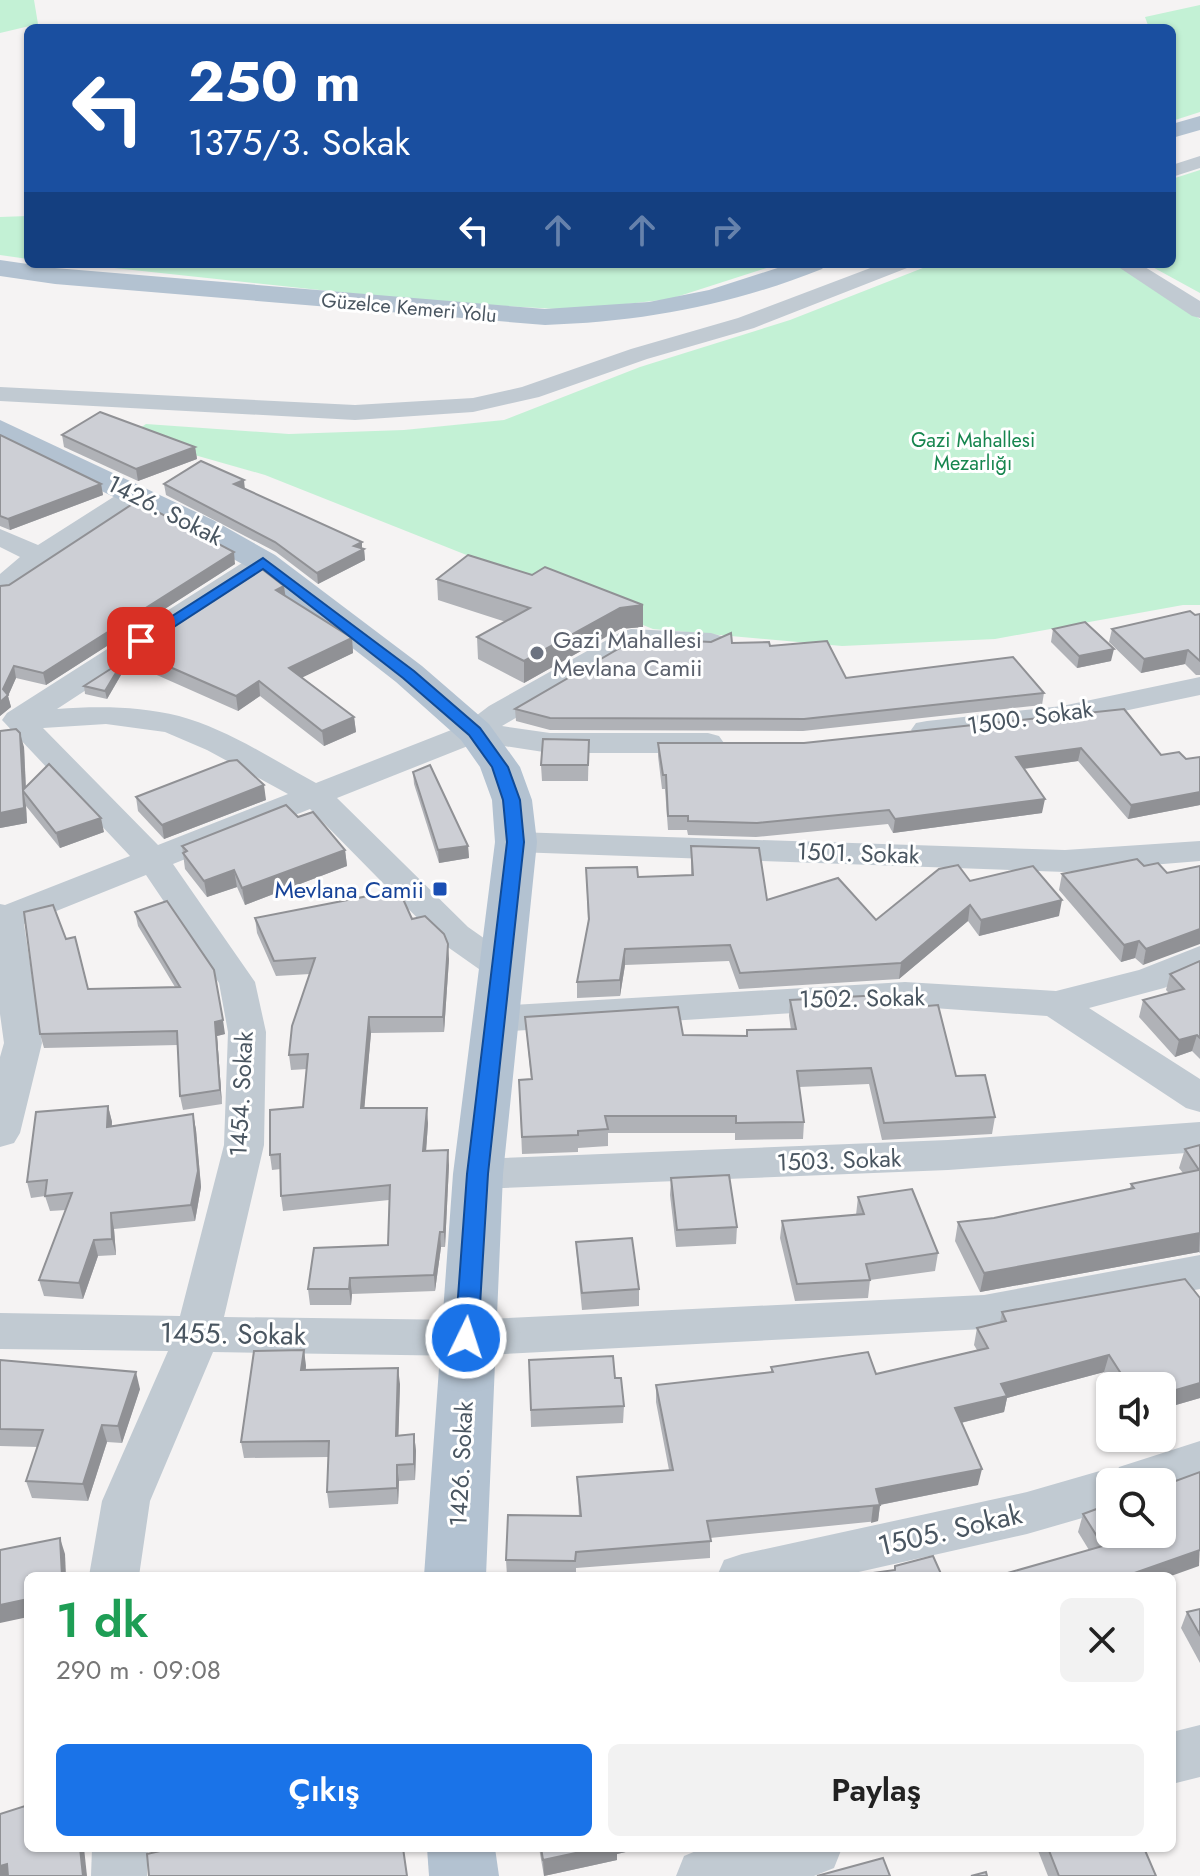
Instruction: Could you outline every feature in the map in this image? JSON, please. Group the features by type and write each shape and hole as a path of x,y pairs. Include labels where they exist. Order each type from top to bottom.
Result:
{"main road":[{"path":"1176,130 1200,123"},
{"name":"Güzelce Kemeri Yolu","path":"0,268 102,281 545,317 588,317 708,301 803,268"},
{"name":"1426. Sokak","path":"4,428 263,562 409,674 475,732 500,767 512,800 516,842 499,966 497,1019 478,1174 466,1338 455,1572"},
{"path":"461,1852 464,1876"}],"street":[{"path":"1176,170 1200,162"},
{"path":"4,428 99,409 250,420 394,408 521,381 617,347 746,311 855,268"},
{"path":"0,394 286,412 474,405 514,398 623,359 745,323 889,268"},
{"path":"1131,268 1200,311"},
{"path":"0,384 394,408"},
{"path":"0,588 39,556 135,495"},
{"path":"0,537 39,556"},
{"path":"9,721 263,562"},
{"path":"0,1133 23,1043 2,916 154,861 475,732 500,713 631,638 711,642"},
{"name":"1500. Sokak","path":"894,734 1062,715 1200,686"},
{"path":"9,721 106,715 172,724 218,743 316,796 455,935 499,966"},
{"name":"1454. Sokak","path":"9,721 154,861 237,982 247,1032 244,1145 198,1334 126,1501 115,1572"},
{"path":"475,732 550,743 740,744"},
{"name":"1501. Sokak","path":"516,842 1065,861 1200,851"},
{"path":"1056,1004 1151,979 1200,958"},
{"name":"1502. Sokak","path":"497,1019 905,994 1056,1004 1200,1098"},
{"name":"1503. Sokak","path":"478,1174 948,1155 1200,1137"},
{"name":"1455. Sokak","path":"0,1331 466,1338 984,1312 1200,1272"},
{"path":"1176,1469 1200,1461"},
{"name":"1505. Sokak","path":"760,1572 1027,1513 1096,1493"},
{"path":"1176,1757 1200,1751"},
{"path":"119,1876 120,1852"},
{"path":"704,1876 798,1852"}],"green space":[{"path":"0,0 34,0 38,24 24,24 24,27 0,33"},
{"path":"1200,5 1200,112 1176,120 1176,24 1148,24 1145,17"},
{"path":"1200,170 1200,293 1154,268 1176,268 1176,178"},
{"path":"24,216 24,258 0,255 0,217"},
{"path":"114,268 767,268 670,299 575,310 432,302"},
{"name":"Gazi Mahallesi Mezarlığı","path":"923,268 1121,268 1200,319 1200,605 1183,605 995,639 842,646 653,629 265,475 128,436 146,424 289,434 404,430 504,420 640,367 790,320"}],"building":[{"path":"100,412 195,447 136,469 62,435"},
{"path":"0,435 101,484 8,519 0,516"},
{"path":"201,461 244,480 234,484 362,542 354,546 364,549 317,573 275,542 164,484"},
{"path":"137,501 234,552 43,673 14,666 3,689 8,695 0,702 0,586 9,585"},
{"path":"468,555 532,575 545,567 643,605 620,608 524,661 477,637 530,608 437,579"},
{"path":"258,566 284,586 276,590 352,638 289,668 354,717 322,731 259,681 236,696 129,649"},
{"path":"1190,611 1200,614 1200,661 1188,650 1144,659 1112,629"},
{"path":"1085,622 1114,649 1079,656 1053,629"},
{"path":"731,633 732,643 769,642 770,646 827,641 846,678 1013,657 1044,693 804,719 550,718 515,709 637,638 711,642"},
{"path":"123,661 105,691 84,686"},
{"path":"1124,709 1161,755 1179,752 1186,759 1200,757 1200,792 1131,805 1081,748 1016,757 1045,799 895,819 889,810 757,823 688,821 688,816 668,816 666,775 663,775 658,743 804,743"},
{"path":"16,729 20,733 23,790 49,764 101,818 56,833 23,791 24,808 0,813 0,731"},
{"path":"543,739 589,740 588,765 541,765"},
{"path":"237,760 264,785 162,825 136,797 229,761"},
{"path":"430,765 468,846 438,850 413,772"},
{"path":"286,805 298,817 313,812 345,850 242,888 234,870 204,881 183,853 187,851 182,846"},
{"path":"691,846 759,848 767,900 838,878 876,920 939,869 958,865 970,881 1033,866 1062,900 981,920 970,905 901,963 740,973 730,945 625,949 620,980 577,982 589,919 586,868 637,867 638,877 693,875"},
{"path":"1137,859 1144,866 1158,863 1167,873 1200,866 1200,929 1146,949 1139,941 1124,945 1062,874"},
{"path":"399,890 412,919 425,916 444,934 448,944 443,1017 369,1017 361,1108 427,1108 423,1151 448,1150 444,1232 440,1232 434,1275 350,1278 349,1289 308,1289 314,1248 388,1245 390,1185 281,1196 280,1154 270,1155 270,1110 303,1107 308,1054 289,1055 292,1026 315,958 274,961 255,918"},
{"path":"167,901 214,970 223,1020 215,1022 220,1090 180,1096 177,1031 40,1034 24,912 53,905 66,939 75,937 88,989 180,987 135,912"},
{"path":"1200,961 1200,1038 1197,1035 1179,1040 1143,1000 1184,989 1170,974"},
{"path":"919,993 927,1006 938,1005 956,1076 985,1075 995,1117 884,1123 871,1068 797,1071 804,1122 736,1123 736,1116 605,1116 608,1129 578,1131 578,1135 522,1137 519,1080 532,1079 525,1017 678,1007 683,1035 747,1036 747,1030 796,1029 790,1000"},
{"path":"108,1106 107,1127 193,1114 198,1171 191,1205 111,1213 112,1239 94,1240 79,1283 39,1280 72,1193 45,1196 47,1180 27,1182 36,1112"},
{"path":"1200,1145 1200,1233 984,1273 958,1222 994,1218 1134,1188 1131,1184 1199,1170 1185,1149"},
{"path":"729,1175 737,1227 677,1230 671,1178"},
{"path":"912,1189 938,1253 866,1264 870,1280 797,1284 782,1221 864,1214 858,1197"},
{"path":"632,1238 639,1289 582,1293 576,1242"},
{"path":"1185,1279 1200,1298 1200,1383 1176,1390 1176,1372 1120,1372 1109,1355 1001,1384 1007,1396 955,1408 982,1469 876,1489 880,1505 707,1521 711,1541 576,1552 575,1561 506,1560 508,1515 581,1516 577,1477 673,1470 656,1385 773,1372 771,1367 868,1352 876,1374 988,1348 977,1328 1006,1321 1002,1312"},
{"path":"304,1350 301,1370 398,1368 396,1436 414,1434 414,1464 397,1465 397,1488 327,1492 329,1441 241,1442 254,1351"},
{"path":"613,1356 615,1378 621,1378 624,1406 531,1410 529,1360"},
{"path":"0,1360 136,1372 118,1426 102,1425 83,1484 26,1481 43,1430 0,1429"},
{"path":"1200,1472 1200,1550 1137,1572 1011,1572 1096,1548 1176,1548 1176,1481"},
{"path":"1096,1509 1096,1535 1083,1514"},
{"path":"60,1538 62,1572 24,1572 24,1600 0,1605 0,1550"},
{"path":"933,1556 940,1572 880,1572 895,1570 895,1566"},
{"path":"1200,1609 1200,1635 1187,1612"},
{"path":"24,1806 24,1852 80,1852 83,1876 8,1876 7,1864 0,1866 0,1814"},
{"path":"404,1852 407,1876 149,1876 147,1854"},
{"path":"542,1852 580,1852 543,1860"},
{"path":"1050,1852 1146,1852 1156,1876 1059,1876"},
{"path":"883,1858 890,1876 817,1876"}],"place":[{"name":"Gazi Mahallesi Mevlana Camii","path":"537,653"},
{"name":"Mevlana Camii","path":"440,889"}],"route":[{"path":"141,641 263,562 409,674 475,732 500,767 512,800 516,842 499,966 497,1019 478,1174 466,1338"}]}
